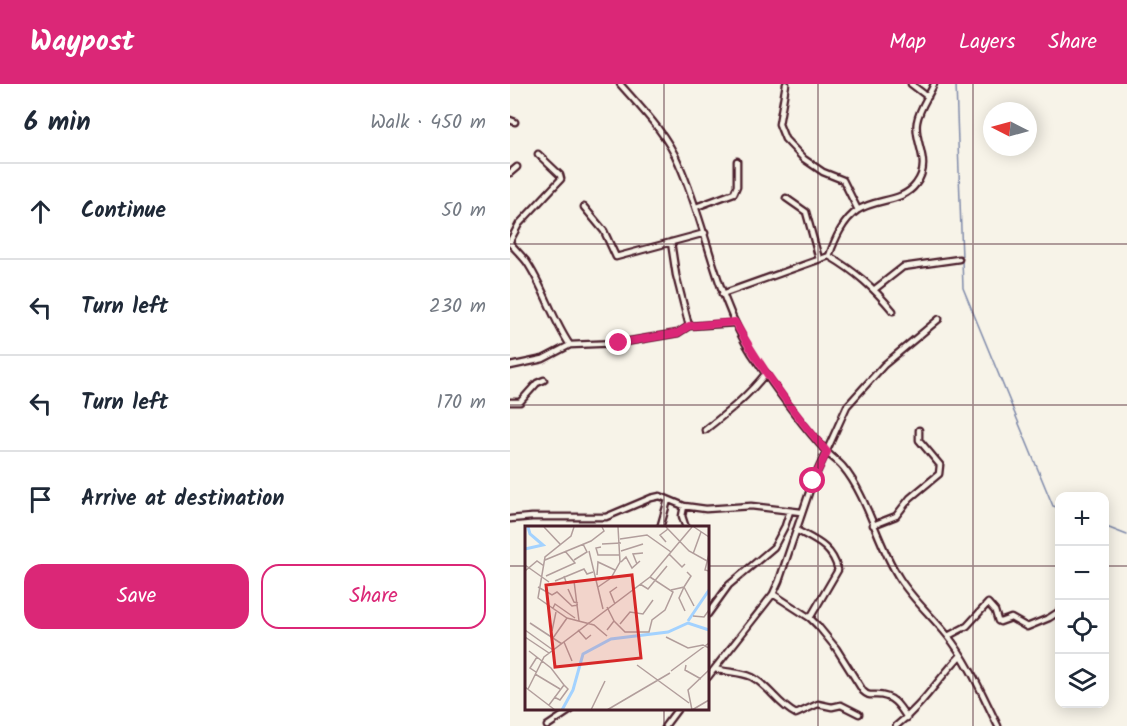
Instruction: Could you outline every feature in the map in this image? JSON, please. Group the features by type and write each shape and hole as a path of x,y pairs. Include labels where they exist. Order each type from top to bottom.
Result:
{"street":[{"path":"620,84 657,126 679,162 705,233 722,294 752,354 802,423 853,481 887,558 905,588 948,636 961,655 998,726"},
{"path":"786,84 779,124 785,139 804,159 823,172 843,180 858,210"},
{"path":"911,84 928,97"},
{"path":"829,256 842,226 858,210 901,196 915,186 919,179 923,155 916,132 917,122 934,84"},
{"path":"538,154 560,175 561,179 519,224 510,242 525,261 558,328 570,345"},
{"path":"696,207 734,193 737,186 737,161"},
{"path":"510,173 517,167"},
{"path":"786,198 806,212 819,259"},
{"path":"584,207 604,231 616,257 705,233"},
{"path":"671,242 676,275 689,326"},
{"path":"722,294 829,256 852,270 875,289 893,311"},
{"path":"875,289 903,267 959,259"},
{"path":"710,675 773,594 813,481 847,406 884,365 939,319"},
{"path":"510,366 543,359 570,345 619,343 678,333 689,326 735,322"},
{"path":"705,430 755,388 766,373"},
{"path":"510,402 520,402 537,383 544,380"},
{"path":"873,525 896,516 910,498 939,474 940,465 919,440 919,430"},
{"path":"510,519 606,517 660,496 684,506 706,508 751,506 801,512"},
{"path":"661,526 668,500"},
{"path":"684,506 682,516 685,526"},
{"path":"710,611 729,585 774,547 790,511"},
{"path":"796,530 826,547 833,554 838,570 810,618"},
{"path":"773,594 810,618 836,648 863,692 870,696 885,696 897,702 907,718"},
{"path":"948,636 967,626 988,603 995,611 998,621 1011,618 1027,627 1055,614"},
{"path":"896,726 927,697 940,676 961,655"},
{"path":"722,661 733,671 753,678 782,705 796,714 818,704 841,705 859,714"},
{"path":"715,669 724,672 733,671"},
{"path":"547,726 570,711"},
{"path":"664,726 676,711"}],"waterway":[{"path":"956,84 963,288 1055,507"},
{"path":"1109,528 1127,535"}],"route":[{"path":"619,343 678,333 689,326 735,322 752,354 802,423 827,452 813,481"}]}
